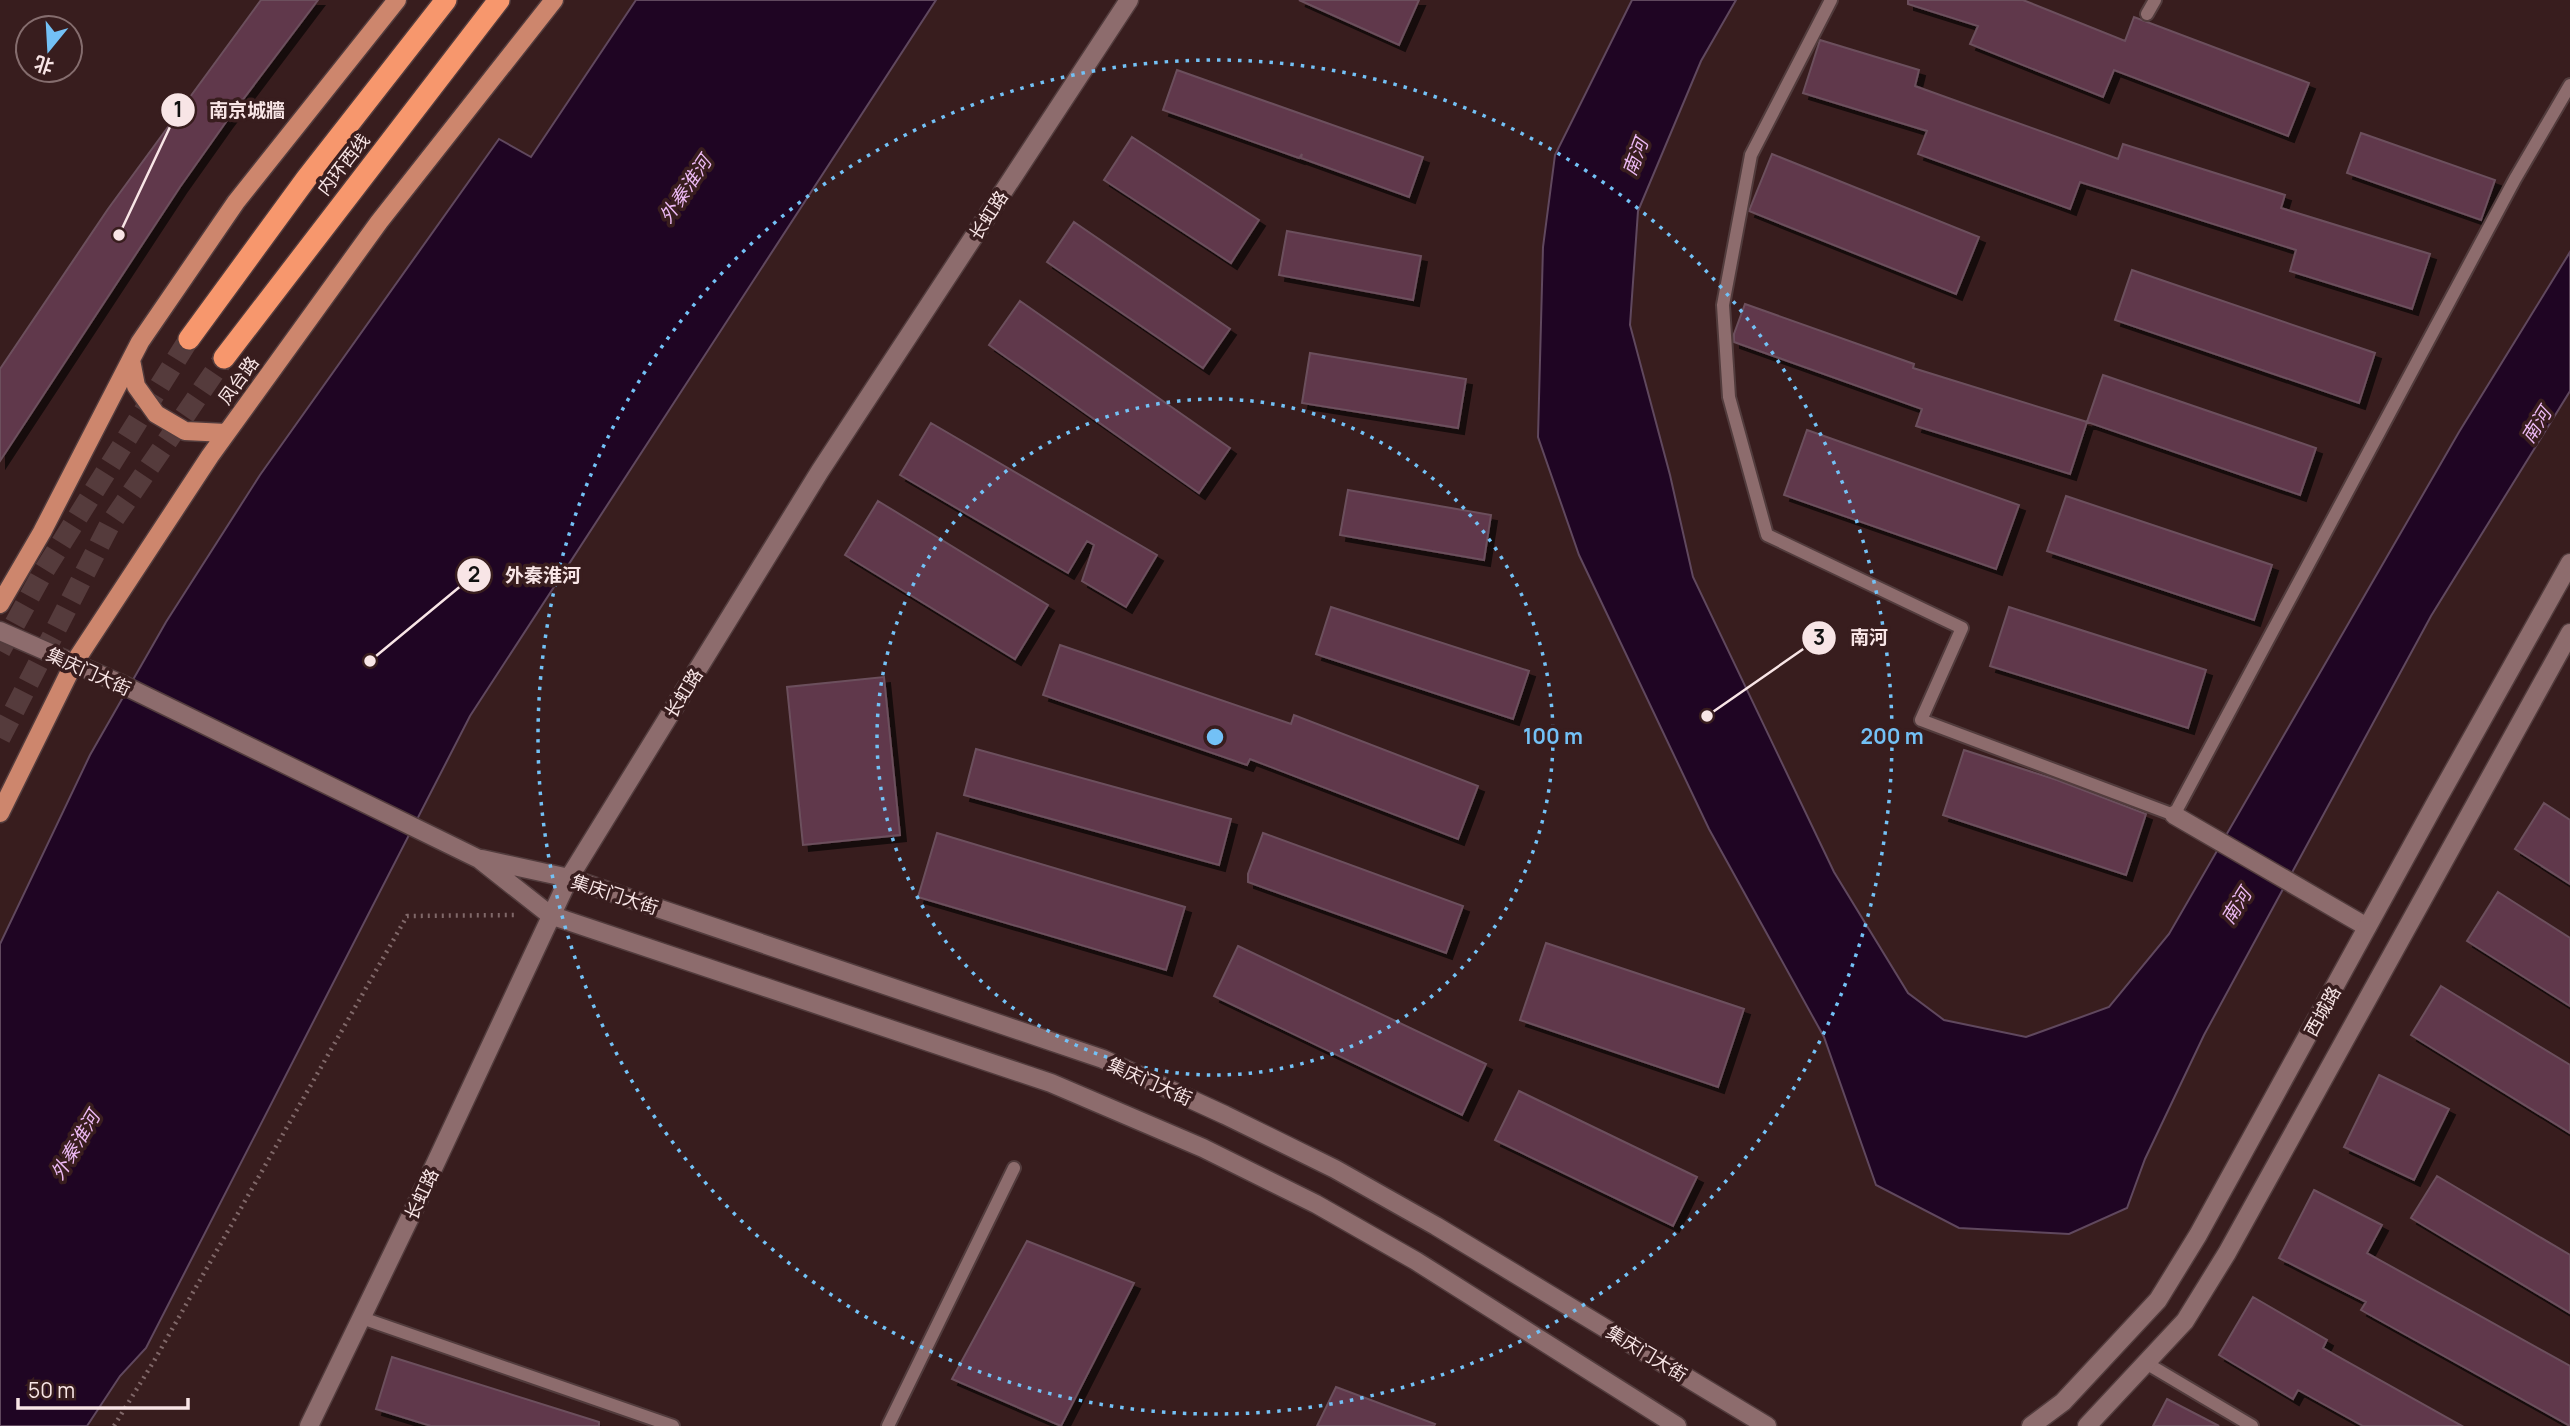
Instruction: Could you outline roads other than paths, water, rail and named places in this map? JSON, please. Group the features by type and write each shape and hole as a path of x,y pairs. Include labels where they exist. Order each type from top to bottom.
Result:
{"highway":[{"name":"内环西线","path":"189,340 306,179 446,0"},
{"name":"内环西线","path":"224,358 499,0"}],"main road":[{"path":"0,604 42,533 140,342 236,202 397,0"},
{"name":"凤台路","path":"0,813 74,663 226,433 379,222 554,0"},
{"name":"长虹路","path":"310,1426 569,878 820,471 1129,0"},
{"path":"131,360 135,386 156,414 186,431 226,433"},
{"name":"西城路","path":"2031,1426 2063,1402 2158,1300 2198,1235 2570,563"},
{"name":"集庆门大街","path":"0,631 119,683 479,859 550,915 1051,1083 1203,1148 1316,1204 1416,1261 1677,1426"},
{"name":"西城路","path":"2087,1426 2185,1321 2227,1253 2570,633"},
{"path":"2174,815 2367,927"},
{"name":"集庆门大街","path":"479,859 569,878 1103,1059 1335,1169 1436,1226 1767,1426"}],"lane":[{"path":"1831,0 1751,155 1723,305 1729,397 1767,536 1962,628 1922,720 2174,815 2508,191 2570,85"},
{"path":"2147,15 2155,0"},
{"path":"888,1426 1014,1168"},
{"path":"362,1318 673,1426"},
{"path":"2146,1363 2252,1426"}],"water":[{"path":"636,0 936,0 470,716 146,1348 120,1376 87,1426 0,1426 0,944 90,755 166,622 260,475 499,139 531,157"},
{"path":"1632,0 1736,0 1701,61 1638,211 1630,325 1670,475 1693,577 1834,872 1908,993 1944,1020 2026,1037 2109,1007 2169,934 2459,432 2570,252 2570,391 2431,616 2204,1035 2145,1159 2127,1208 2069,1234 1959,1228 1876,1185 1824,1037 1709,829 1579,555 1538,437 1543,247 1555,155"}],"tunnel":[{"path":"0,651 42,574 189,339"},
{"path":"0,738 109,526 224,358"}],"place":[{"name":"南京城牆","path":"119,235"},
{"name":"外秦淮河","path":"370,661"},
{"name":"南河","path":"1707,716"}]}
